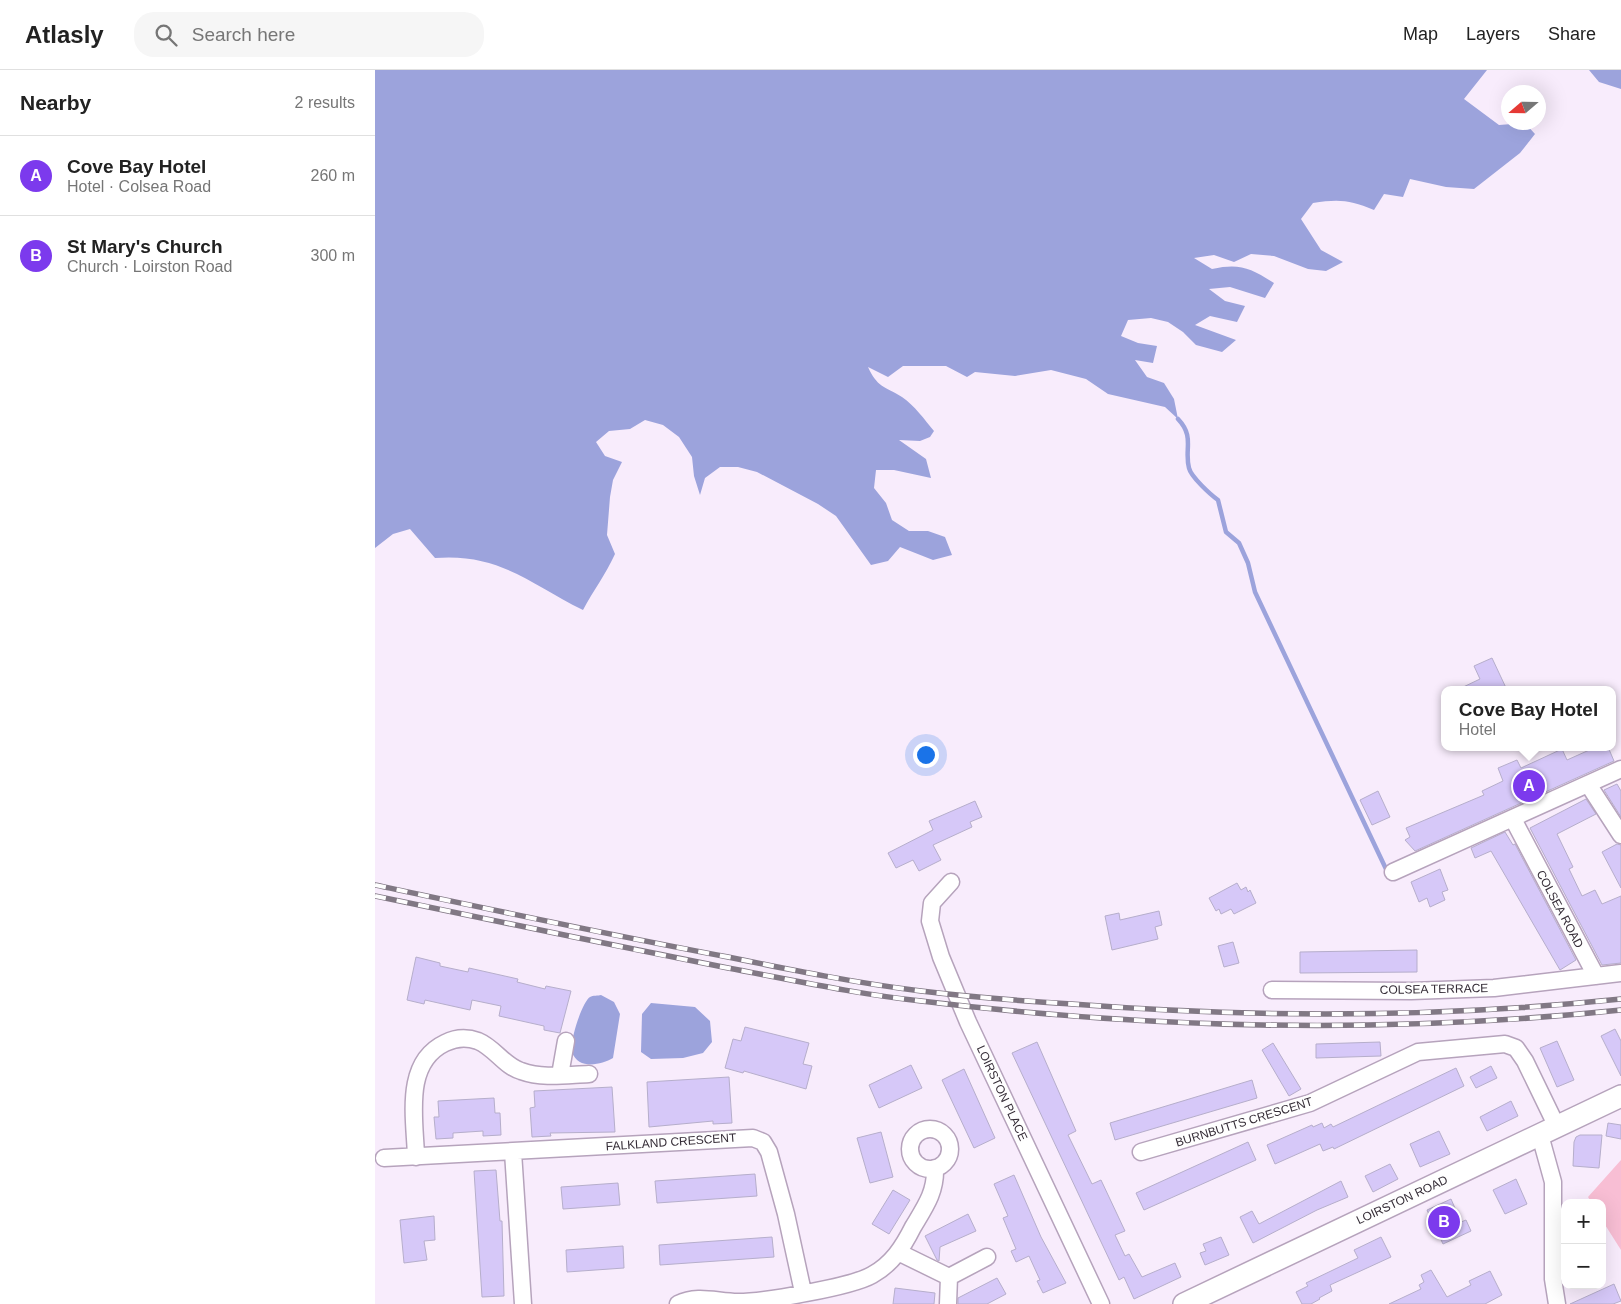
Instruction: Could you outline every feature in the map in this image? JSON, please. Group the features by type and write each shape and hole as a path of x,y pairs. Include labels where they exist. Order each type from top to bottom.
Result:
{"street":[{"path":"1393,872 1621,769"},
{"path":"1588,784 1621,835"},
{"name":"COLSEA ROAD","path":"1513,819 1596,976"},
{"name":"LOIRSTON PLACE","path":"951,882 932,904 930,921 941,957 969,1022 1101,1304"},
{"path":"1596,976 1621,973"},
{"name":"COLSEA TERRACE","path":"1271,990 1411,991 1494,988 1596,976"},
{"path":"416,1157 415,1084 427,1055 437,1047 464,1038 490,1046 508,1065 519,1071 541,1076 589,1074"},
{"path":"560,1075 565,1041"},
{"name":"BURNBUTTS CRESCENT","path":"1141,1152 1310,1103 1419,1052 1505,1044 1516,1048 1525,1061 1548,1131 1553,1182 1553,1279 1557,1304"},
{"name":"LOIRSTON ROAD","path":"1184,1304 1621,1096"},
{"name":"FALKLAND CRESCENT","path":"384,1158 753,1138 763,1142 769,1152 787,1214 803,1292"},
{"path":"513,1152 523,1304"},
{"path":"678,1304 701,1298 738,1302 765,1301 857,1282 872,1275 900,1253 936,1184 935,1168"},
{"path":"900,1253 949,1277"},
{"path":"949,1277 987,1257"},
{"path":"948,1304 949,1277"}],"shaded area":[{"path":"1621,1160 1621,1250 1606,1226 1606,1199 1589,1199 1588,1197"}],"water":[{"path":"375,70 1487,70 1464,99 1501,125 1501,130 1531,130 1535,134 1520,153 1474,189 1446,187 1410,179 1403,197 1384,194 1374,210 1344,201 1313,203 1301,219 1321,250 1343,262 1326,271 1308,269 1274,256 1251,254 1234,262 1214,255 1194,258 1212,269 1222,267 1245,268 1274,283 1265,298 1230,287 1209,289 1225,301 1245,306 1237,322 1210,316 1195,325 1236,340 1222,352 1196,345 1183,332 1168,322 1151,318 1128,320 1121,336 1138,343 1157,346 1153,363 1135,360 1147,377 1164,383 1174,399 1178,419 1165,407 1108,394 1086,379 1051,370 1015,376 975,372 967,377 946,366 903,366 888,377 868,367 878,382 907,401 934,431 930,437 920,441 899,440 926,459 931,478 894,470 876,470 874,488 886,503 892,520 909,531 928,531 945,537 952,555 933,560 900,547 888,561 871,565 836,516 818,504 757,472 738,467 720,467 705,478 700,495 694,476 692,457 679,437 663,425 645,420 630,429 609,431 596,442 605,456 622,462 613,480 607,535 615,554 583,610 529,580 496,565 478,560 435,558 410,529 393,534 375,548"},
{"path":"1589,70 1621,70 1621,89 1599,82"},
{"path":"601,995 614,1002 620,1014 613,1058 602,1063 584,1064 575,1058 572,1052 574,1032 587,1000 591,996"},
{"path":"651,1003 695,1007 710,1021 712,1042 703,1053 683,1058 651,1059 641,1052 642,1014"}],"building":[{"path":"1492,658 1505,686 1465,686 1480,679 1474,666"},
{"path":"1558,751 1563,751 1567,760 1587,751 1610,751 1614,761 1415,851 1405,840 1410,837 1406,828 1484,795 1482,791 1503,781 1498,768 1517,760 1521,768"},
{"path":"1617,784 1621,791 1621,817 1604,790"},
{"path":"1378,791 1390,817 1372,825 1360,800"},
{"path":"1586,799 1596,814 1557,834 1573,867 1569,869 1582,896 1595,890 1602,904 1621,896 1621,963 1602,965 1530,828"},
{"path":"975,801 982,817 970,822 972,827 933,845 941,860 919,871 913,860 896,868 888,853 933,830 929,821"},
{"path":"1505,832 1513,845 1515,844 1576,960 1560,970 1491,851 1475,858 1471,848"},
{"path":"1617,844 1621,845 1621,888 1602,852"},
{"path":"1440,869 1448,890 1442,892 1445,900 1430,907 1427,898 1419,902 1411,882"},
{"path":"1237,883 1241,890 1246,887 1248,892 1250,890 1256,903 1234,914 1231,909 1221,914 1219,909 1216,911 1209,898"},
{"path":"1159,911 1162,925 1155,927 1158,939 1112,950 1105,916 1119,913 1120,920"},
{"path":"1233,942 1239,963 1224,967 1218,946"},
{"path":"1417,950 1417,972 1300,973 1300,952"},
{"path":"416,957 440,963 440,966 468,972 469,968 518,979 517,982 545,989 546,986 571,991 560,1033 544,1030 544,1026 499,1016 501,1006 472,1000 470,1010 425,1000 424,1004 407,1000"},
{"path":"745,1027 809,1043 803,1064 812,1066 806,1089 744,1071 743,1073 725,1068 733,1039 741,1041"},
{"path":"1615,1029 1621,1041 1621,1076 1601,1036"},
{"path":"1557,1041 1574,1080 1557,1087 1540,1048"},
{"path":"1037,1042 1076,1131 1068,1135 1092,1184 1101,1180 1125,1231 1115,1235 1125,1256 1129,1254 1142,1277 1175,1263 1181,1277 1134,1299 1124,1277 1119,1280 1012,1053"},
{"path":"1380,1042 1381,1056 1316,1058 1316,1044"},
{"path":"1273,1043 1301,1089 1289,1096 1262,1050"},
{"path":"911,1065 922,1088 879,1108 869,1085"},
{"path":"1491,1066 1497,1078 1476,1088 1470,1077"},
{"path":"1456,1068 1464,1086 1334,1149 1333,1147 1323,1151 1320,1144 1275,1164 1267,1145 1312,1125 1313,1127 1322,1123 1324,1128 1331,1124 1333,1127"},
{"path":"964,1069 995,1138 974,1148 942,1080"},
{"path":"729,1077 732,1123 713,1124 713,1121 649,1127 647,1082"},
{"path":"1252,1080 1257,1098 1115,1140 1110,1123"},
{"path":"612,1087 615,1132 550,1133 551,1136 532,1137 530,1108 535,1107 534,1091"},
{"path":"494,1098 495,1113 500,1113 501,1135 483,1136 483,1131 453,1133 453,1138 436,1139 434,1117 439,1117 438,1101"},
{"path":"1511,1101 1518,1116 1487,1131 1480,1117"},
{"path":"1608,1123 1621,1125 1621,1139 1606,1136"},
{"path":"1439,1131 1450,1154 1420,1167 1410,1144"},
{"path":"881,1132 893,1177 870,1183 857,1138"},
{"path":"1580,1135 1602,1135 1599,1168 1573,1166 1574,1142 1576,1137"},
{"path":"1248,1142 1256,1160 1144,1210 1136,1193"},
{"path":"1390,1164 1398,1179 1373,1192 1365,1176"},
{"path":"496,1170 500,1221 502,1221 504,1296 482,1297 474,1171"},
{"path":"755,1174 757,1196 657,1203 655,1181"},
{"path":"1014,1175 1041,1237 1066,1283 1043,1293 1037,1281 1040,1280 1029,1256 1016,1262 1011,1251 1016,1249 1003,1218 1008,1216 994,1184"},
{"path":"1516,1179 1527,1204 1505,1214 1493,1190"},
{"path":"1341,1181 1348,1197 1317,1210 1253,1243 1240,1217 1252,1211 1259,1224"},
{"path":"618,1183 620,1205 563,1209 561,1187"},
{"path":"893,1190 910,1200 889,1234 872,1224"},
{"path":"1451,1199 1461,1222 1466,1220 1471,1231 1443,1244 1427,1210"},
{"path":"968,1214 976,1231 940,1247 939,1261 937,1260 925,1236"},
{"path":"434,1216 435,1240 424,1241 427,1260 404,1263 400,1220"},
{"path":"772,1237 774,1257 660,1265 659,1245"},
{"path":"1221,1237 1229,1255 1205,1265 1200,1253 1206,1251 1203,1244"},
{"path":"1381,1237 1391,1257 1330,1285 1332,1291 1311,1304 1302,1304 1296,1292 1308,1286 1306,1283 1358,1258 1354,1250"},
{"path":"623,1246 624,1268 567,1272 566,1250"},
{"path":"1431,1270 1447,1297 1471,1285 1469,1281 1490,1271 1502,1295 1485,1304 1389,1304 1421,1289 1419,1285 1424,1282 1421,1275"},
{"path":"997,1278 1006,1294 987,1304 958,1304 958,1298"},
{"path":"1614,1284 1621,1301 1613,1304 1570,1304 1606,1289"},
{"path":"895,1288 935,1293 934,1304 893,1304"}],"waterway":[{"path":"1178,419 1188,437 1189,468 1202,486 1218,500 1226,532 1239,543 1248,563 1255,592 1386,869"}],"railway":[{"path":"375,885 824,976 897,988 978,997 1141,1009 1278,1014 1415,1013 1484,1010 1621,999"},
{"path":"375,896 872,995 1095,1018 1271,1025 1358,1025 1534,1018 1621,1010"}],"place":[{"name":"Cove Bay Hotel","path":"1529,786"},
{"name":"St Mary's Church","path":"1444,1222"}]}
